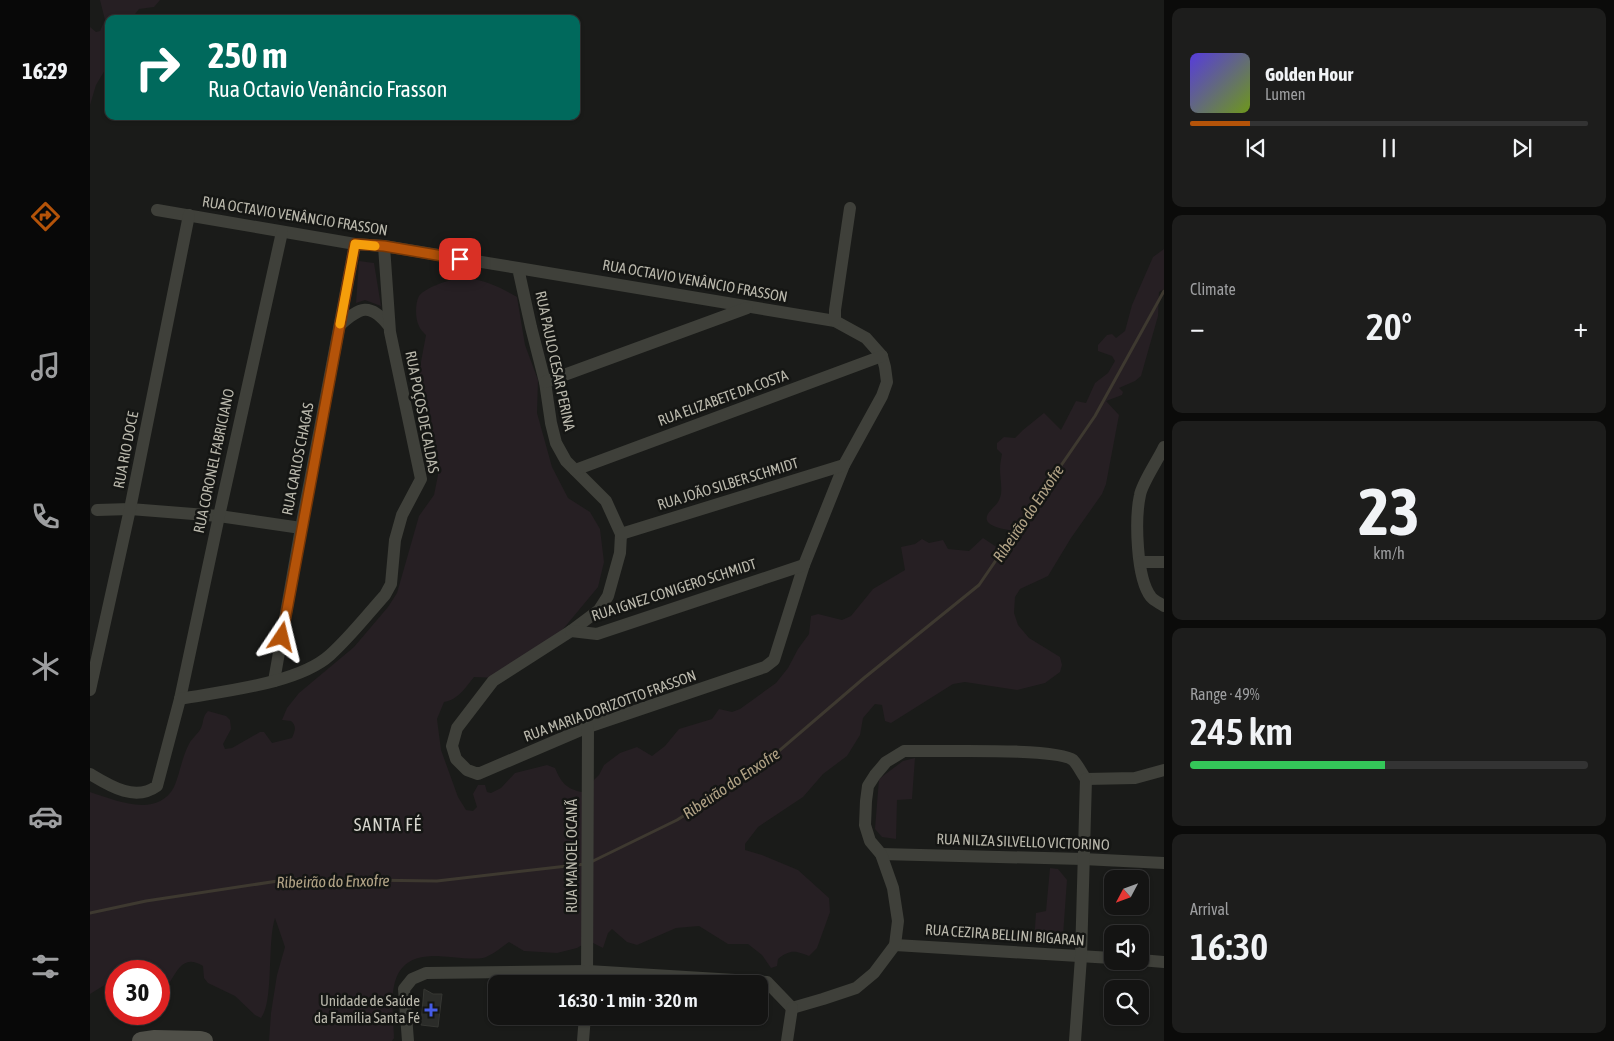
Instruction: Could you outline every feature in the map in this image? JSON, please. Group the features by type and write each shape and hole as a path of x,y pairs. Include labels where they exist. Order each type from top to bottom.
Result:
{"street":[{"path":"836,322 835,310 850,208"},
{"name":"RUA OCTAVIO VENÂNCIO FRASSON","path":"158,210 836,322 866,338 882,356"},
{"name":"RUA RIO DOCE","path":"90,690 130,509 188,215"},
{"name":"RUA CORONEL FABRICIANO","path":"180,699 218,516 282,232"},
{"name":"RUA CARLOS CHAGAS","path":"274,681 355,244"},
{"name":"RUA POÇOS DE CALDAS","path":"180,699 274,681 316,665 330,655 385,595 391,584 395,540 402,515 421,479 389,326 384,246"},
{"name":"RUA PAULO CESAR PERINA","path":"518,268 546,382 550,423 556,443 566,461 606,501 621,534"},
{"path":"546,382 750,307"},
{"path":"340,325 362,309 371,310 381,315 389,326"},
{"path":"804,565 844,465 882,396 886,382 882,356"},
{"name":"RUA ELIZABETE DA COSTA","path":"575,470 882,356"},
{"path":"1164,447 1161,460 1140,494 1137,524 1140,562 1145,586 1152,598 1164,606"},
{"name":"RUA JOÃO SILBER SCHMIDT","path":"621,534 844,465"},
{"path":"97,510 130,509 218,516 301,528"},
{"path":"571,631 599,610 604,603 620,553 621,534"},
{"path":"1140,562 1164,562"},
{"name":"RUA IGNEZ CONIGERO SCHMIDT","path":"571,631 597,634 804,565"},
{"name":"RUA MARIA DORIZOTTO FRASSON","path":"571,631 493,681 457,728 452,746 456,759 467,770 478,774 588,727 765,667 774,660 804,565"},
{"path":"279,656 293,667 303,670"},
{"path":"90,774 113,788 135,793 150,791 157,786 180,699"},
{"name":"RUA MANOEL OCANÃ","path":"587,975 588,727"},
{"path":"792,1008 856,988 874,973 895,945 898,921 893,888 880,854 870,841 865,825 868,786 886,762 904,752 1037,752 1062,756 1073,760 1086,779 1081,956 1075,1041"},
{"path":"1086,779 1135,778 1164,770"},
{"name":"RUA NILZA SILVELLO VICTORINO","path":"880,854 1164,863"},
{"name":"RUA CEZIRA BELLINI BIGARAN","path":"895,945 1104,957"},
{"path":"1149,961 1164,962"},
{"path":"408,1041 404,989 412,978 426,973 490,975"},
{"path":"768,983 792,1008"},
{"path":"787,1041 792,1008"},
{"path":"583,1041 584,1025"},
{"path":"150,1040 204,1041"}],"shaded area":[{"path":"100,0 160,0 154,7 139,9 134,15 105,15 105,20"},
{"path":"105,20 105,70 96,85 90,105 90,27 96,32 100,31"},
{"path":"1164,249 1164,289 1159,292 1158,316 1141,376 1135,381 1119,388 1123,392 1122,395 1106,401 1119,415 1106,484 1102,494 1071,538 1048,576 1020,589 1015,597 1014,613 1018,625 1029,638 1060,657 1062,665 1060,672 1045,683 1017,690 965,682 953,684 891,723 885,721 882,705 875,704 863,718 860,735 847,756 823,774 803,797 758,827 745,844 745,850 798,870 829,898 830,912 817,948 809,956 790,952 778,959 777,966 771,968 762,955 748,944 728,944 699,926 676,928 637,945 627,942 612,929 608,933 603,948 589,941 577,948 557,953 524,951 509,942 483,958 433,956 417,958 406,964 398,973 394,985 394,1038 392,1041 269,1041 277,975 285,947 275,918 271,942 268,999 261,1018 255,1015 235,996 208,983 204,978 203,966 192,962 183,964 170,982 170,960 105,960 105,985 90,994 90,792 123,802 147,805 167,797 174,787 189,744 201,728 208,711 226,716 230,720 231,729 223,744 225,749 232,748 260,732 264,732 272,743 292,738 295,731 294,725 291,721 282,720 287,708 299,693 354,647 388,607 397,593 419,516 434,495 438,475 438,458 425,413 420,386 420,367 426,335 420,328 416,311 419,296 427,289 455,279 466,278 492,284 517,297 525,345 538,380 537,413 552,467 568,498 590,512 600,529 604,562 598,587 559,634 498,678 474,677 458,696 444,702 437,719 441,750 458,797 466,810 473,811 477,807 473,794 478,785 485,785 487,792 491,793 501,788 515,773 547,765 555,768 559,777 568,787 582,792 599,775 604,765 620,753 637,747 652,756 665,746 679,729 712,719 719,709 732,712 740,709 776,683 788,668 809,634 811,616 818,614 842,620 851,616 873,589 905,570 901,547 915,544 922,539 929,543 943,540 948,549 969,551 983,538 1001,550 1011,550 1020,538 1021,532 996,527 987,521 987,516 1001,494 1000,467 1002,454 997,449 997,443 1004,437 1015,438 1044,413 1061,430 1076,401 1086,403 1095,383 1108,373 1115,361 1112,356 1098,351 1098,345 1107,335 1112,334 1116,338 1125,331 1132,305 1153,257"},
{"path":"359,261 374,263 381,306 365,300 356,303"},
{"path":"915,758 912,799 897,800 896,839 882,837 875,829 879,779 903,761"},
{"path":"1050,868 1058,869 1067,880 1063,936 1054,942 1034,942 1036,913 1046,911"}],"building":[{"name":"Unidade de Saúde da Família Santa Fé","path":"424,989 433,994 442,994 438,1027 421,1025"}],"waterway":[{"name":"Ribeirão do Enxofre","path":"591,862 677,820 759,768 864,678 979,585 1095,416 1164,291"},
{"name":"Ribeirão do Enxofre","path":"90,913 146,901 291,879 437,881 585,864"}],"slow traffic":[{"path":"340,324 355,244 375,246"}],"place":[{"name":"Unidade de Saúde da Família Santa Fé","path":"431,1010"}],"district":[{"name":"SANTA FÉ","path":"388,825"}],"route":[{"path":"282,637 355,244 384,246 460,259"}]}
